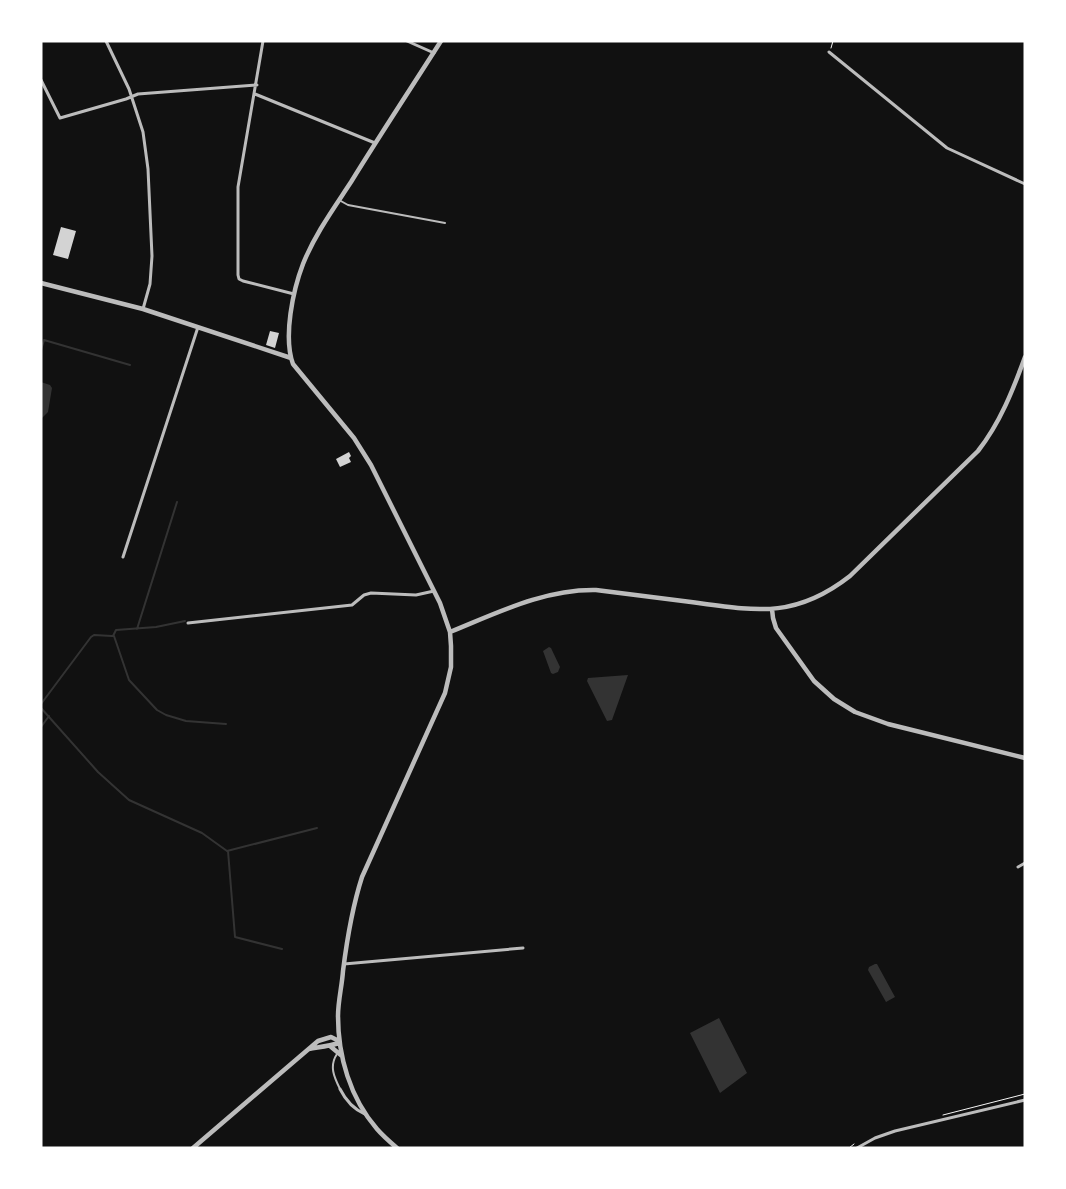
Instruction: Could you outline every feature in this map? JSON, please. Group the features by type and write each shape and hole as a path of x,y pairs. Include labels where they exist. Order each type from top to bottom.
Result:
{"street":[{"path":"106,41 132,96 143,132 148,169 152,256 150,284 143,309"},
{"path":"263,41 257,85 238,187 238,276 243,281 294,294"},
{"path":"407,41 434,52"},
{"path":"397,1148 377,1130 350,1083 340,1054 338,1015 352,915 362,877 446,693 451,667 450,632 440,603 371,465 354,438 296,369 291,358 290,334 294,294 313,243 441,41"},
{"path":"829,52 947,148 1025,184"},
{"path":"41,80 60,118 138,94 257,85"},
{"path":"255,94 375,143"},
{"path":"41,282 143,309 291,358"},
{"path":"123,557 198,327"},
{"path":"450,632 536,598 573,590 596,590 746,610 772,609 801,603 833,590 850,576 968,462 985,442 1001,415 1025,357"},
{"path":"188,623 352,605 364,595 371,593 416,595 434,591"},
{"path":"772,609 776,628 814,681 834,700 855,712 888,724 1025,758"},
{"path":"1018,867 1025,863"},
{"path":"344,964 524,948"},
{"path":"193,1148 318,1041 331,1037 338,1026"},
{"path":"331,1037 339,1042"},
{"path":"309,1050 319,1046 330,1046 339,1042"},
{"path":"330,1046 340,1054"},
{"path":"340,1089 345,1099 357,1111 367,1115"},
{"path":"857,1148 875,1138 895,1131 1025,1100"}],"lane":[{"path":"339,200 348,205 445,224"},
{"path":"340,1054 333,1059 332,1069 340,1089"}],"path":[{"path":"829,52 833,41"}],"shaded area":[{"path":"41,382 50,385 52,388 48,412 41,419"},
{"path":"549,647 560,667 558,672 553,674 543,651"},
{"path":"628,675 612,720 607,721 587,681 588,678"},
{"path":"877,964 895,997 886,1002 868,970 869,967"},
{"path":"719,1018 747,1073 720,1093 690,1033"}],"building":[{"path":"61,227 76,231 68,259 53,255"},
{"path":"270,331 279,333 275,348 266,345"},
{"path":"349,452 351,462 340,467 336,459"}],"waterway":[{"path":"41,350 44,340 130,365"},
{"path":"137,629 177,502"},
{"path":"113,636 116,630 156,627 185,621"},
{"path":"41,704 91,637 94,635 114,636 129,680 157,710 186,721 226,724"},
{"path":"41,708 98,772 129,800 202,833 227,851 317,828"},
{"path":"41,727 49,716"},
{"path":"228,851 235,937 282,949"}]}
